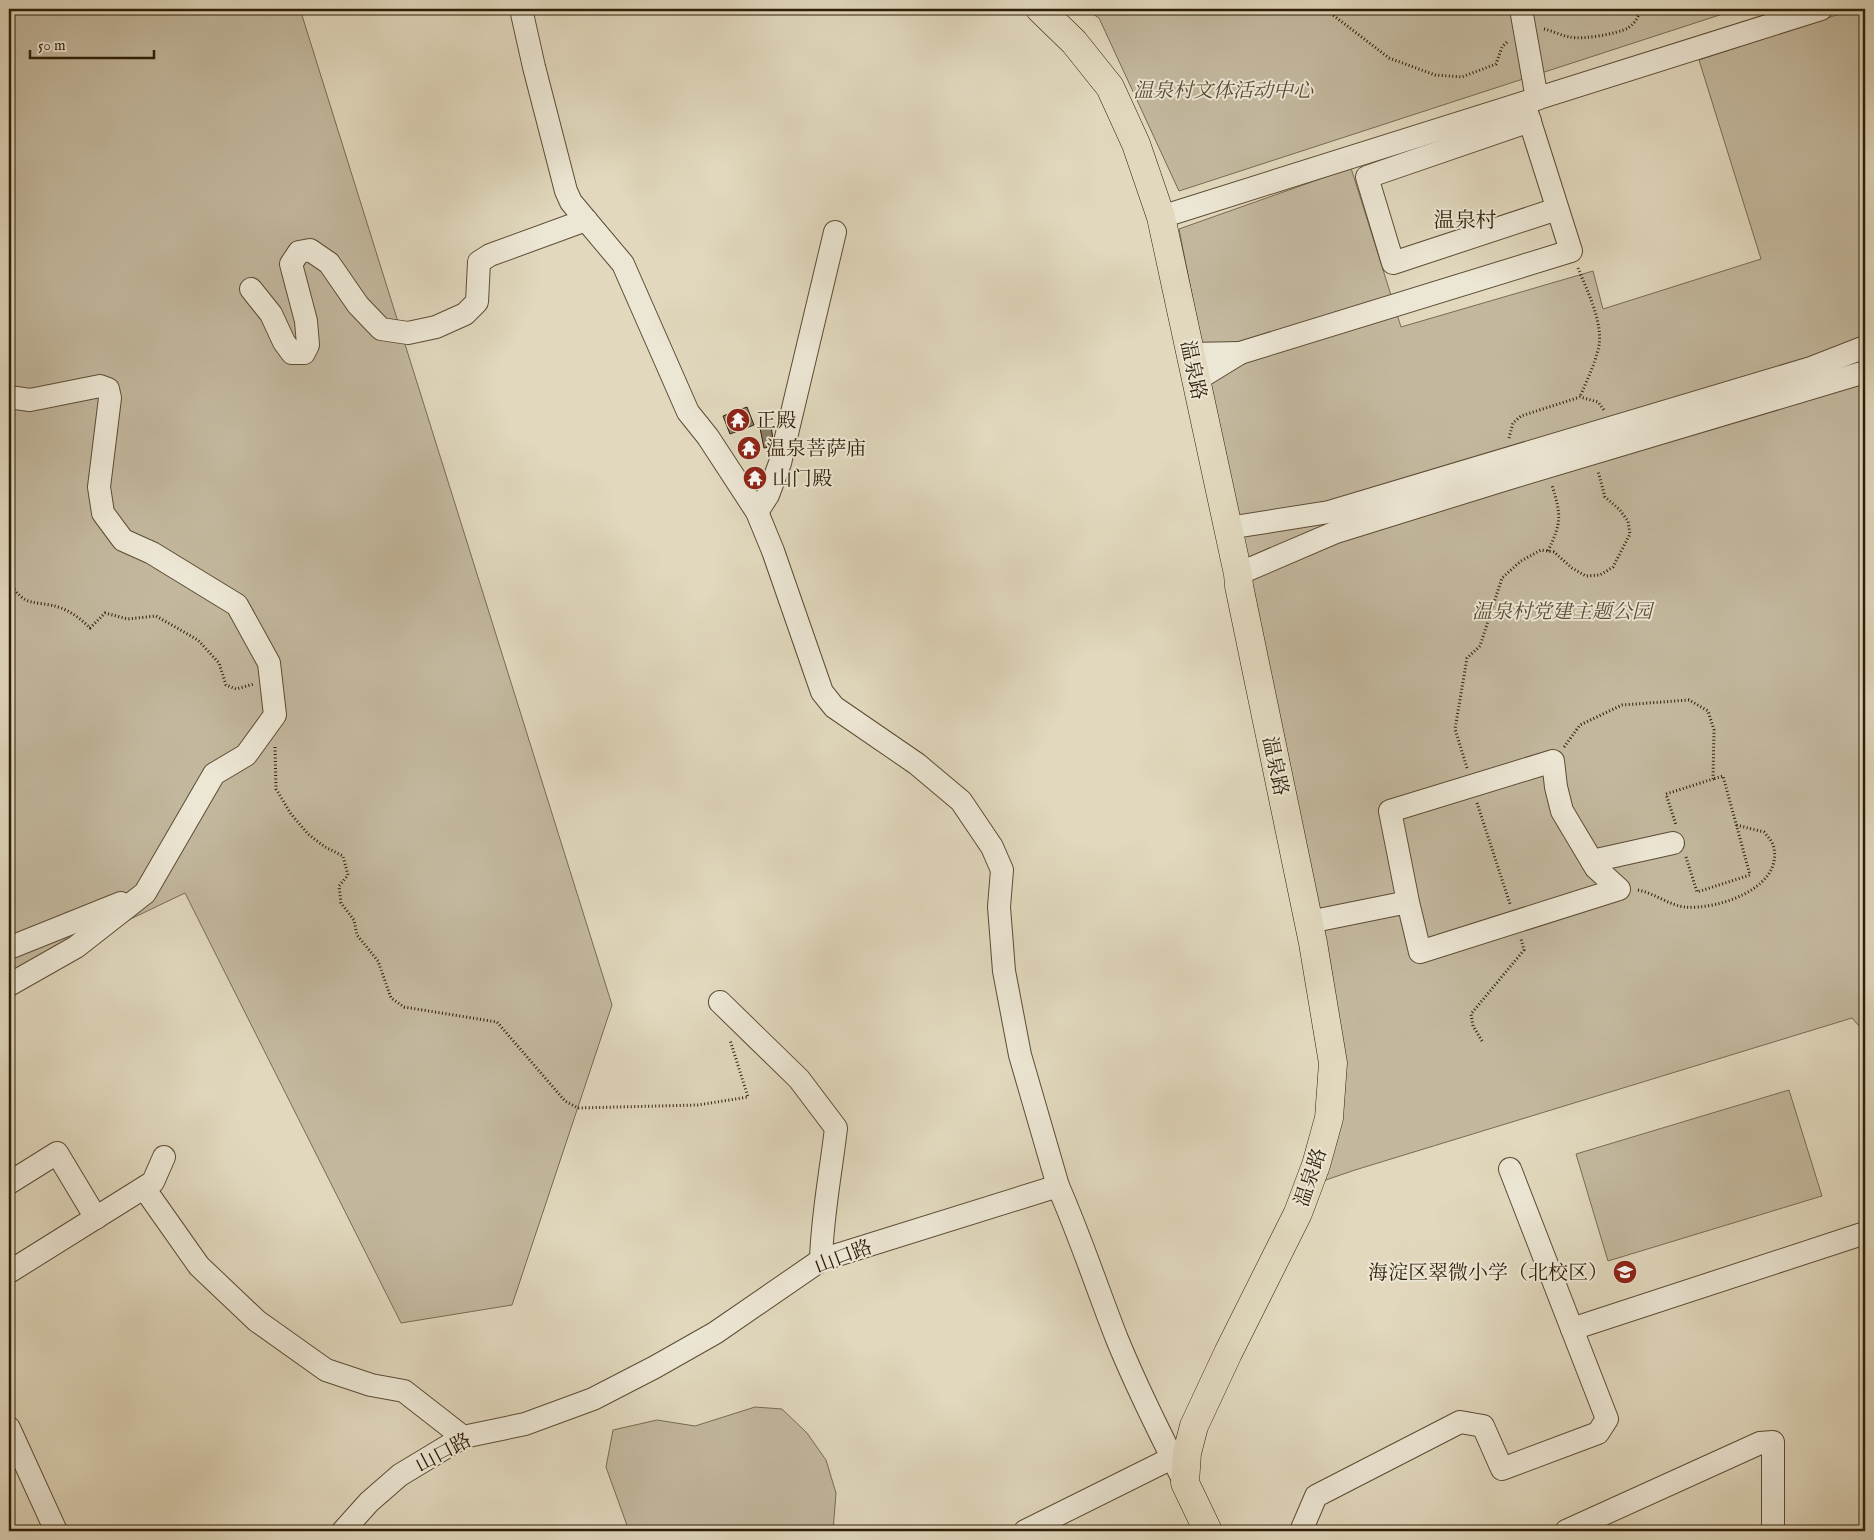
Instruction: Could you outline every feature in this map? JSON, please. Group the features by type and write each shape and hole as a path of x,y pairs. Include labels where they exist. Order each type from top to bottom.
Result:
{"main road":[{"name":"温泉路","path":"1040,9 1074,42 1110,87 1136,144 1161,217 1238,574 1238,586 1309,922 1325,1007 1333,1063 1329,1118 1316,1166 1298,1213 1194,1426 1187,1454 1185,1483 1208,1531"}],"street":[{"path":"521,9 566,191 586,220 623,264 688,412 708,437 757,512 773,551 822,692 834,707 917,764 961,801 992,847 1002,870 999,907 1004,971 1020,1055 1058,1186 1118,1340 1185,1483"},
{"path":"1161,217 1530,108 1821,9"},
{"path":"1193,367 1570,252 1530,108 1523,19"},
{"path":"1530,108 1367,177 1393,263 1557,209"},
{"path":"251,289 271,314 284,342 292,353 304,353 308,345 306,321 291,264 299,252 310,250 330,263 358,305 381,329 408,333 436,327 465,314 477,302 479,262 490,255 586,220"},
{"path":"757,512 768,495 780,463 835,232"},
{"path":"1814,377 1865,347"},
{"path":"1228,528 1329,512 1507,468 1814,377 1865,372"},
{"path":"9,397 30,400 100,386 108,389 110,398 99,488 103,513 124,540 152,553 237,605 269,663 275,715 246,755 214,774 145,893 76,947 9,985"},
{"path":"1238,574 1336,532 1507,468 1547,467 1593,453 1620,435"},
{"path":"1553,761 1556,787 1562,811 1596,868 1619,889 1420,952 1390,811 1553,761"},
{"path":"1592,861 1679,843"},
{"path":"9,948 145,893"},
{"path":"1309,922 1408,902"},
{"path":"720,1002 798,1078 836,1128 830,1184 822,1227 821,1260"},
{"path":"9,1183 57,1153 96,1218"},
{"path":"9,1272 153,1182 164,1157"},
{"path":"1301,1531 1316,1496 1460,1422 1483,1426 1502,1469 1598,1433 1607,1419 1510,1170"},
{"name":"山口路","path":"343,1531 369,1502 400,1475 464,1436 525,1424 593,1399 656,1367 714,1333 821,1260 1058,1186"},
{"path":"144,1188 199,1266 257,1321 326,1370 372,1385 404,1391 464,1436"},
{"path":"1572,1329 1865,1233"},
{"path":"9,1428 56,1531"},
{"path":"1566,1531 1760,1443 1773,1442 1773,1531"},
{"path":"1025,1531 1172,1458"}],"path":[{"path":"1325,9 1389,58 1435,75 1462,78 1496,64 1502,47 1512,37 1523,19 1543,29 1571,38 1596,36 1626,29 1634,23 1640,9"},
{"path":"1570,252 1592,303 1599,331 1599,348 1580,397"},
{"path":"1507,468 1514,423 1520,416 1580,397 1598,402 1620,435"},
{"path":"1482,1041 1473,1026 1471,1014 1524,950 1455,729 1467,658 1480,646 1502,578 1521,562 1541,550 1554,552 1572,568 1586,576 1600,575 1613,567 1630,534 1628,521 1619,509 1604,497 1593,453"},
{"path":"1547,467 1559,511 1557,532 1548,551"},
{"path":"9,580 14,590 29,603 61,608 79,617 90,628 105,613 128,619 156,616 198,640 219,663 226,685 236,689 271,680"},
{"path":"1553,761 1580,725 1622,705 1689,700 1708,711 1714,730 1713,779"},
{"path":"275,715 276,789 291,814 308,834 343,856 348,875 339,886 341,903 354,920 357,935 378,961 391,998 404,1007 497,1022 565,1101 578,1108 698,1105 748,1097 730,1039"},
{"path":"1723,776 1736,825 1750,875 1697,892 1679,843 1666,794 1723,776"},
{"path":"1619,889 1649,892 1683,907 1697,907 1720,903 1757,886 1769,875 1775,860 1774,846 1764,832 1736,825"}],"green space":[{"path":"9,9 300,9 612,1005 512,1305 401,1323 185,893 9,977"},
{"name":"温泉村文体活动中心","path":"1085,9 1738,9 1179,191 1099,18"},
{"name":"温泉村党建主题公园","path":"1855,9 1865,9 1865,1033 1852,1018 1317,1183 1344,1069 1179,229 1351,168 1401,327 1593,271 1603,309 1761,259 1699,60"},
{"path":"1789,1090 1822,1196 1608,1261 1576,1154"},
{"path":"755,1407 782,1409 807,1433 826,1460 836,1493 833,1531 629,1531 606,1467 613,1430 657,1420 695,1426"}],"building":[{"name":"正殿","path":"747,407 754,425 730,434 723,416"},
{"path":"771,426 774,446 764,448 760,428"},
{"name":"山门殿","path":"761,470 765,481 748,486 744,475"}],"place":[{"name":"正殿","path":"738,420"},
{"name":"温泉菩萨庙","path":"749,448"},
{"name":"山门殿","path":"755,478"},
{"name":"海淀区翠微小学（北校区）","path":"1625,1272"}],"district":[{"name":"温泉村","path":"1465,220"}]}
